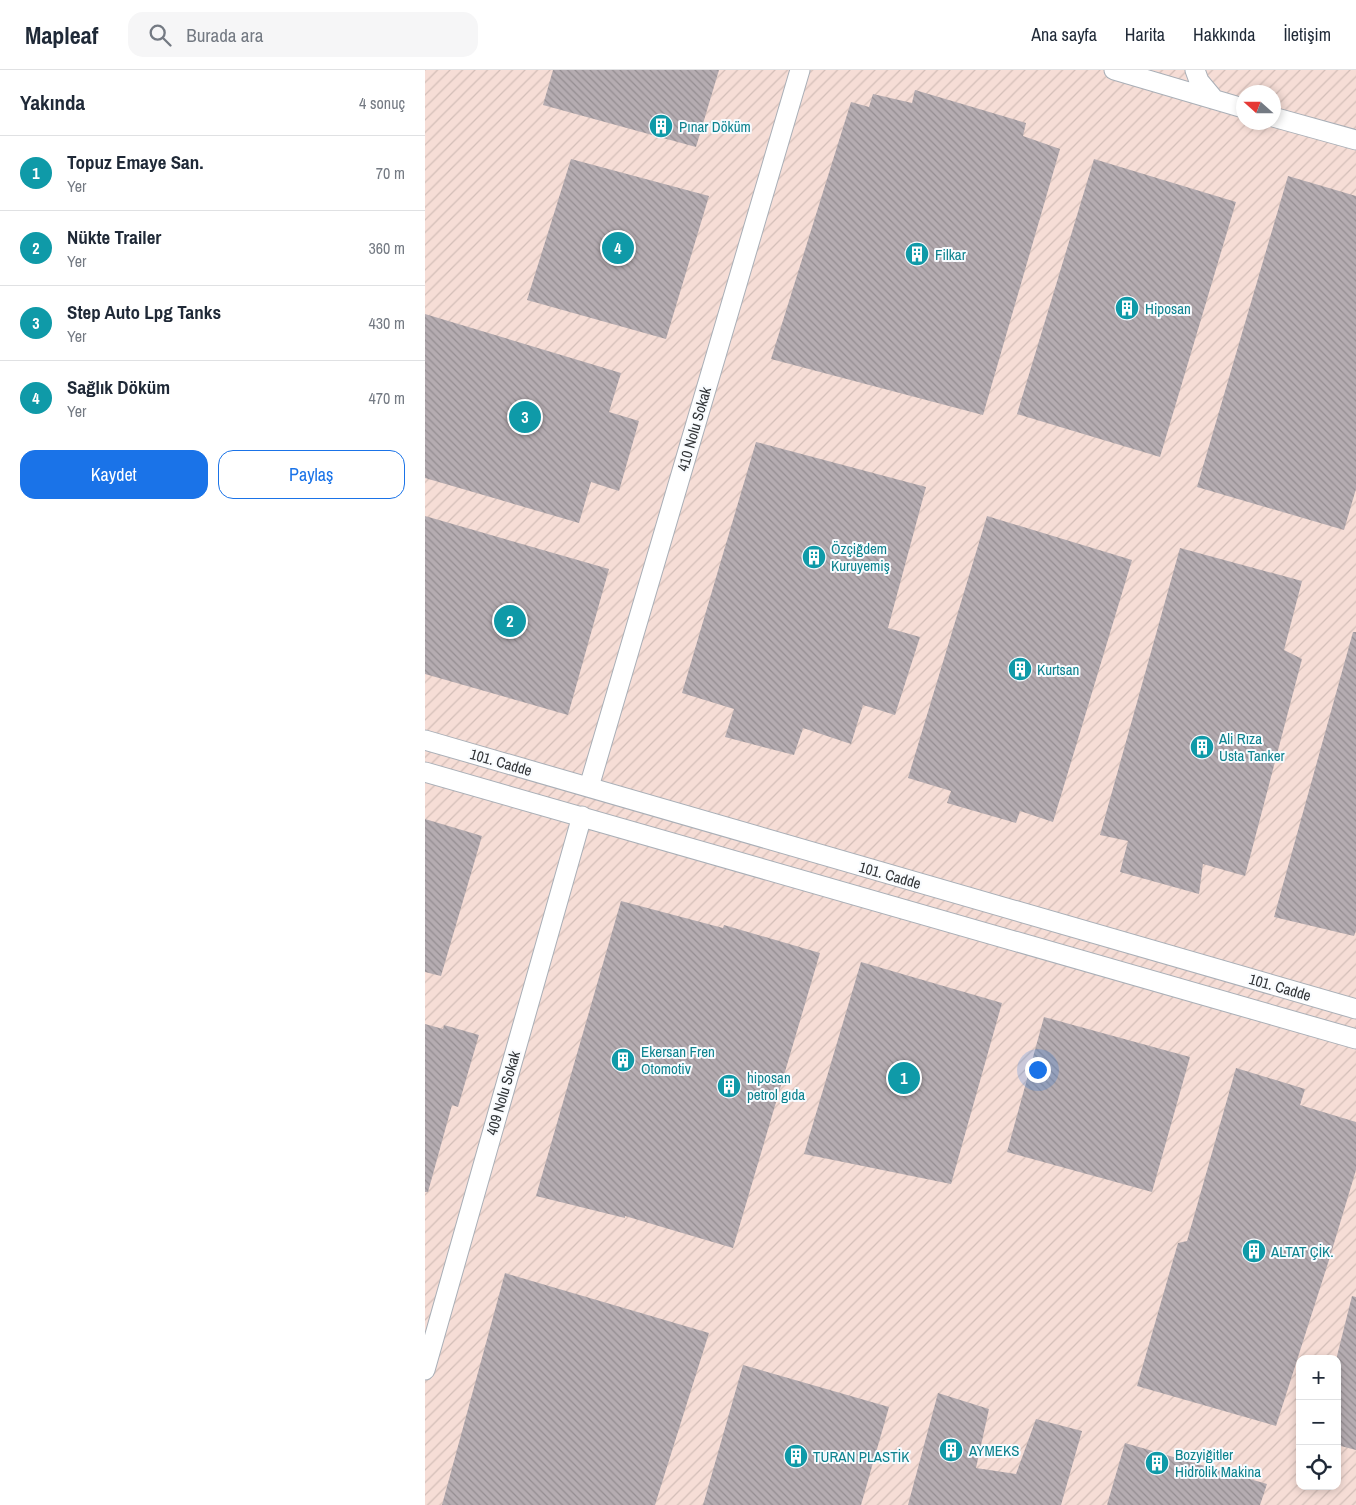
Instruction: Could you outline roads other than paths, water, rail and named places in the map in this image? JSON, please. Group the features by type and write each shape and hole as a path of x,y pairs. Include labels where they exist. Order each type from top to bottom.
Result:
{"street":[{"name":"410 Nolu Sokak","path":"589,787 800,70"},
{"path":"1114,70 1236,106"},
{"path":"1156,82 1170,78 1184,70"},
{"path":"1195,70 1199,81 1214,100"},
{"path":"1281,118 1356,140"},
{"name":"101. Cadde","path":"425,740 1356,1009"},
{"name":"101. Cadde","path":"425,772 1356,1039"},
{"name":"409 Nolu Sokak","path":"425,1370 582,816"}],"place":[{"name":"Pınar Döküm","path":"661,126"},
{"name":"Sağlık Döküm","path":"618,248"},
{"name":"Filkar","path":"917,254"},
{"name":"Hiposan","path":"1127,308"},
{"name":"Step Auto Lpg Tanks","path":"525,417"},
{"name":"Özçiğdem Kuruyemiş","path":"814,557"},
{"name":"Nükte Trailer","path":"510,621"},
{"name":"Kurtsan","path":"1020,669"},
{"name":"Ali Rıza Usta Tanker","path":"1202,747"},
{"name":"Ekersan Fren Otomotiv","path":"623,1060"},
{"name":"Topuz Emaye San.","path":"904,1078"},
{"name":"hiposan petrol gıda","path":"729,1086"},
{"name":"ALTAT ÇİK.","path":"1254,1251"},
{"name":"AYMEKS","path":"951,1450"},
{"name":"TURAN PLASTİK","path":"796,1456"},
{"name":"Bozyiğitler Hidrolik Makina","path":"1157,1463"}]}
